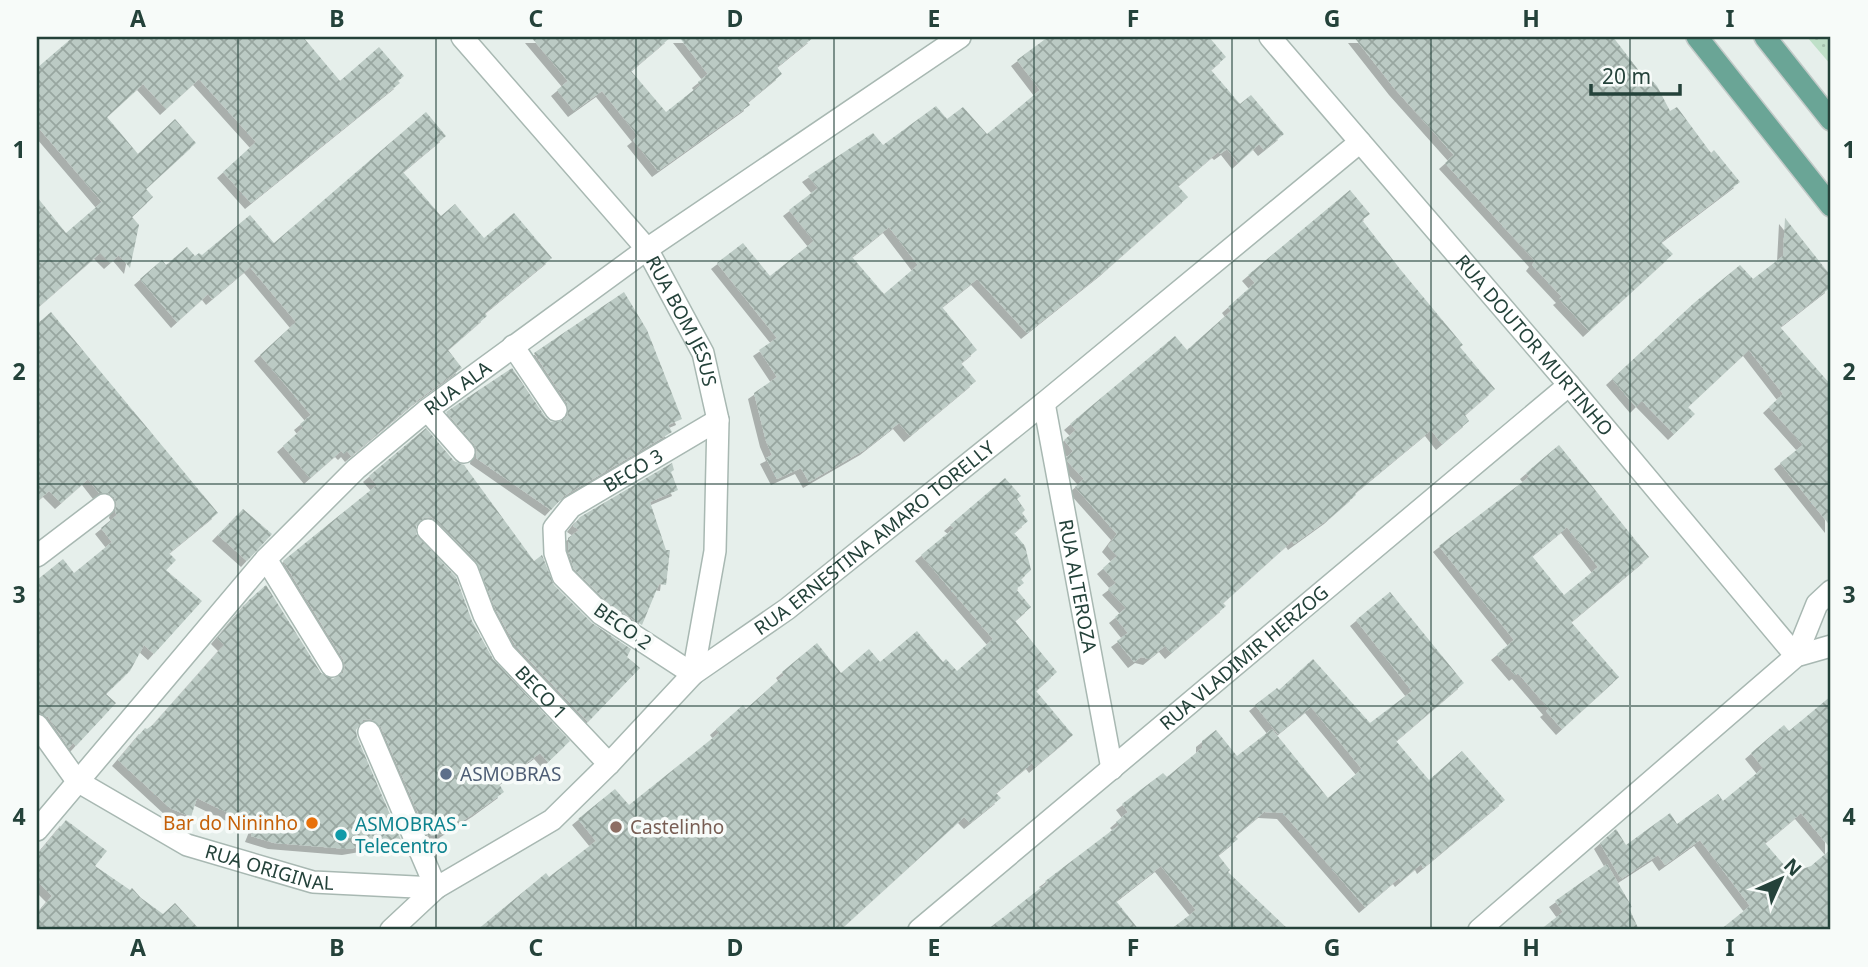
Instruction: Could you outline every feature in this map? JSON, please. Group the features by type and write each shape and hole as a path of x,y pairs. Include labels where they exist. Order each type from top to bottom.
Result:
{"main road":[{"path":"1697,37 1831,206"},
{"path":"1765,37 1831,120"}],"street":[{"name":"RUA BOM JESUS","path":"462,37 647,248 703,352 718,420 715,551 693,674"},
{"name":"RUA ALA","path":"37,830 266,559 356,469 427,410 647,248 960,37"},
{"name":"RUA DOUTOR MURTINHO","path":"1269,37 1569,385 1796,656"},
{"name":"RUA ERNESTINA AMARO TORELLY","path":"391,930 436,888 552,820 693,674 787,609 1360,142"},
{"path":"513,346 555,410"},
{"name":"RUA VLADIMIR HERZOG","path":"919,930 1569,385"},
{"name":"RUA ALTEROZA","path":"1044,402 1112,769"},
{"path":"427,410 464,453"},
{"name":"BECO 3","path":"554,528 571,507 718,420"},
{"path":"37,556 104,505"},
{"name":"BECO 2","path":"554,528 555,553 563,576 601,614 693,674"},
{"name":"BECO 1","path":"428,530 467,570 484,615 504,653 609,764"},
{"path":"266,559 332,666"},
{"path":"1796,656 1817,604 1831,591"},
{"path":"1479,930 1796,656 1831,646"},
{"path":"37,725 77,781"},
{"path":"369,732 436,888"},
{"name":"RUA ORIGINAL","path":"77,781 187,845 313,882 436,888"}],"green space":[{"path":"1807,37 1831,37 1831,65"}],"building":[{"path":"73,37 303,37 340,81 379,47 404,76 398,81 400,83 251,203 223,172 256,142 199,79 166,109 143,84 107,117 138,154 175,119 196,143 146,189 153,197 132,217 139,225 130,268 119,255 110,263 100,253 37,308 37,197 66,233 102,202 37,126 37,68"},
{"path":"531,37 671,37 631,71 666,112 700,85 698,82 708,74 679,37 814,37 777,67 782,74 748,102 750,105 658,171 633,140 638,136 602,91 574,111 557,90 568,81"},
{"path":"1048,37 1209,37 1226,57 1211,70 1240,104 1251,95 1284,134 1264,150 1259,144 1238,163 1227,149 1220,154 1218,152 1178,186 1188,197 1106,270 1027,333 977,279 942,307 977,350 961,363 976,381 910,436 899,423 866,449 809,482 801,468 777,479 766,458 772,455 754,393 777,377 759,350 777,338 717,263 743,243 770,276 814,241 789,210 818,188 808,176 873,133 883,145 936,106 947,119 963,107 987,134 1040,90 1017,60","holes":["889,227 918,265 884,294 852,257"]},
{"path":"1354,37 1613,37 1643,76 1646,74 1657,86 1670,111 1677,107 1711,153 1714,150 1740,182 1661,242 1673,254 1589,331 1532,265 1535,261 1445,163 1454,155 1395,89"},
{"path":"426,112 446,136 403,172 441,216 455,204 484,238 514,213 552,258 485,313 487,316 448,350 462,368 419,399 351,456 347,451 344,454 341,451 310,478 283,446 303,428 300,424 311,415 260,355 296,322 250,267 212,299 208,294 177,322 140,279 162,260 166,265 187,247 195,256 199,253 202,255 250,215 274,243"},
{"path":"1350,190 1370,214 1362,220 1495,389 1465,415 1469,421 1442,444 1431,430 1355,493 1356,495 1330,518 1294,544 1292,541 1223,603 1226,606 1171,653 1165,646 1149,659 1141,657 1134,662 1117,641 1128,633 1115,617 1126,608 1108,589 1116,583 1103,568 1117,556 1108,546 1117,534 1075,487 1084,479 1068,462 1067,457 1073,451 1064,440 1076,430 1070,424 1175,336 1187,350 1231,311 1228,307 1255,283 1248,275"},
{"path":"1785,218 1831,276 1831,287 1780,327 1831,385 1831,527 1780,463 1803,445 1769,407 1783,394 1749,350 1688,407 1695,414 1674,434 1642,401 1636,407 1612,379 1694,303 1740,265 1753,279 1783,256"},
{"path":"624,292 647,330 682,419 668,425 672,432 564,496 551,510 476,458 477,450 474,444 446,412 512,368 546,418 551,422 563,421 568,415 567,403 534,353"},
{"path":"51,312 218,513 169,553 176,560 166,570 202,601 154,654 144,645 130,671 106,694 116,703 76,746 73,743 69,748 48,717 37,712 37,580 63,559 74,573 112,542 101,528 117,515 117,504 114,497 108,493 99,493 88,479 61,503 49,491 37,501 37,324"},
{"path":"426,428 454,461 464,465 534,561 542,555 554,585 592,623 631,649 627,657 640,668 588,722 515,645 496,610 476,561 437,521 431,517 424,518 416,526 416,534 456,577 472,621 493,659 570,741 548,762 540,753 499,784 504,792 442,834 428,836 381,727 371,719 363,720 356,730 357,737 401,840 348,849 274,843 251,836 255,826 197,798 191,817 170,808 118,760 224,645 217,638 249,600 266,585 321,673 333,679 343,673 343,659 283,561 377,485 369,476"},
{"path":"1559,445 1649,557 1571,622 1619,677 1562,729 1546,711 1549,709 1518,673 1515,675 1497,654 1514,640 1439,546 1529,477 1526,473","holes":["1567,527 1598,567 1564,595 1532,556"]},
{"path":"672,463 674,470 671,472 678,490 650,502 666,550 670,550 666,585 659,584 642,625 609,604 574,569 568,551 568,538 579,530 573,526 580,517"},
{"path":"1005,478 1021,496 1017,499 1025,510 1022,513 1028,521 1014,533 1025,546 1031,570 1021,579 1024,583 1016,589 1031,607 1015,621 1057,672 1036,691 1073,735 1035,767 1032,763 996,793 1001,798 970,823 964,817 840,930 477,930 546,873 549,877 596,841 578,819 615,789 629,805 719,733 716,729 743,705 746,709 784,675 782,672 817,643 841,673 869,649 880,662 917,631 943,662 946,659 957,671 993,639 921,555 954,528 950,525"},
{"path":"243,509 272,534 247,561 218,535"},
{"path":"1390,592 1464,683 1396,741 1429,780 1462,751 1505,800 1423,868 1421,864 1401,881 1399,878 1365,907 1283,813 1264,812 1235,836 1238,839 1218,855 1230,870 1228,872 1289,930 1170,930 1196,910 1161,866 1116,901 1139,930 987,930 1047,883 1045,881 1119,825 1116,822 1128,812 1122,804 1163,773 1167,777 1202,748 1202,741 1216,730 1237,756 1272,729 1328,798 1362,769 1311,707 1278,734 1255,705 1277,688 1279,690 1313,659 1370,723 1412,691 1356,620"},
{"path":"1831,696 1831,849 1831,930 1720,930 1750,906 1700,840 1665,865 1658,855 1621,879 1600,843 1616,829 1626,845 1670,813 1677,824 1718,794 1723,801 1763,768 1751,753 1784,725 1789,731","holes":["1801,813 1831,849 1811,866 1791,873 1765,843"]},
{"path":"66,820 107,851 95,866 130,890 132,888 163,914 175,903 200,930 37,930 37,914 52,896 37,881 37,855"},
{"path":"1607,864 1632,907 1629,908 1639,930 1540,930 1563,912 1555,901"}],"place":[{"name":"ASMOBRAS","path":"446,774"},
{"name":"Bar do Nininho","path":"312,823"},
{"name":"Castelinho","path":"616,827"},
{"name":"ASMOBRAS - Telecentro","path":"341,835"}]}
